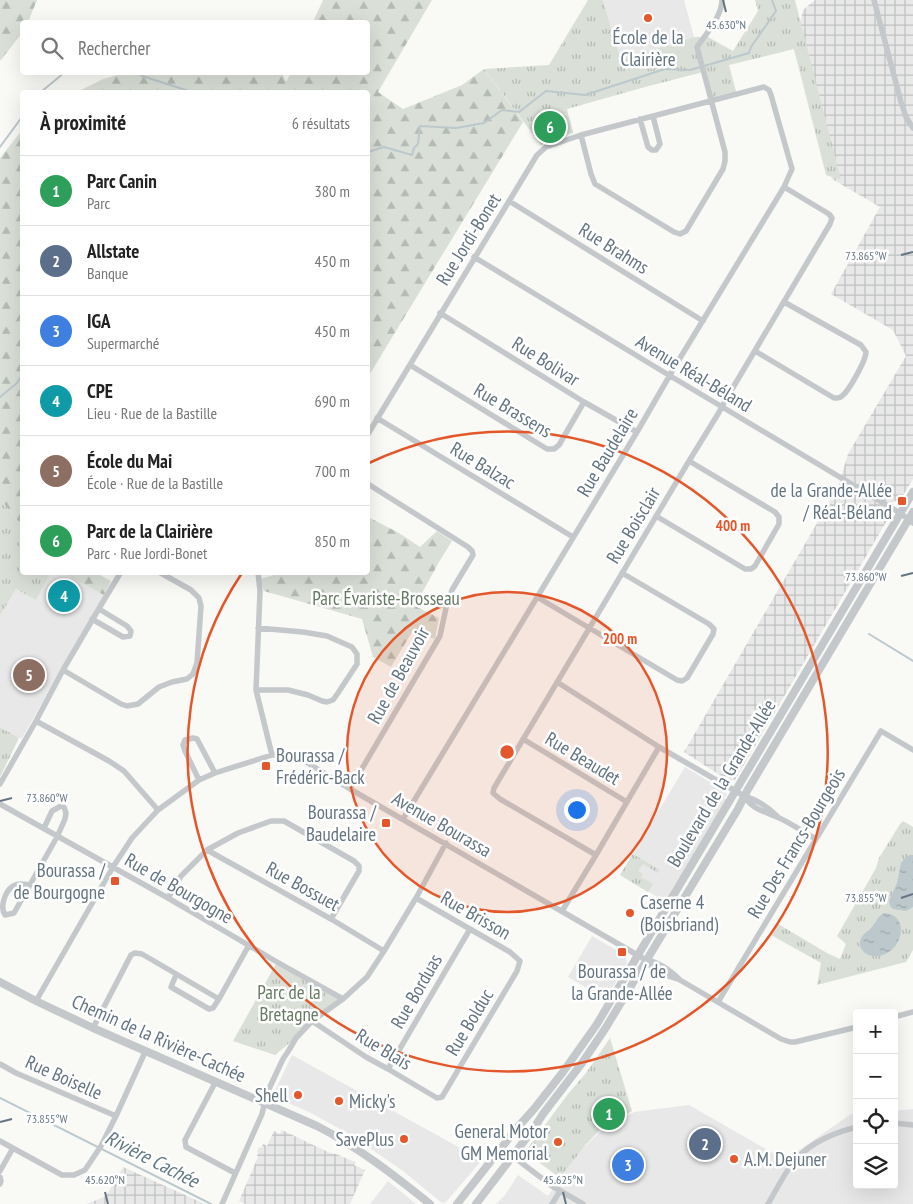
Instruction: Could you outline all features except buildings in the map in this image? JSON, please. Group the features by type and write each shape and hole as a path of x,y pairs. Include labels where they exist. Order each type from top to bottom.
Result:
{"street":[{"path":"581,135 595,184 674,232 680,234 686,231 723,169 725,160 725,152 697,48 718,16 722,7 722,0"},
{"path":"874,0 898,95 906,117 913,128"},
{"name":"Rue Jordi-Bonet","path":"370,431 537,155 546,147 581,135 764,87 768,90"},
{"name":"Rue Baudelaire","path":"403,819 784,187 792,167 768,90"},
{"path":"640,119 648,147 656,150 660,144 653,116"},
{"name":"Rue Boisclair","path":"596,855 500,799 493,793 494,788 830,224 832,218 829,214 784,187"},
{"name":"Rue Brahms","path":"509,201 703,321"},
{"name":"Avenue Réal-Béland","path":"474,257 900,513 912,517"},
{"path":"754,351 834,398 840,398 852,382 866,358 866,352 861,345 784,302"},
{"name":"Rue Bolivar","path":"440,313 584,402 637,432"},
{"name":"Rue Brassens","path":"410,364 548,449 554,449 559,445 584,402"},
{"name":"Rue Balzac","path":"378,418 573,537"},
{"path":"656,516 745,569 756,566 779,524 779,518 775,512 689,461"},
{"name":"Rue de Beauvoir","path":"350,788 440,636 452,590 473,555 468,547 370,485"},
{"name":"Boulevard de la Grande-Allée","path":"457,1204 563,1072 602,1015 913,492"},
{"name":"Boulevard de la Grande-Allée","path":"476,1204 593,1048 912,517"},
{"path":"537,597 676,680 682,681 687,678 703,653 714,629 709,624 622,573"},
{"path":"0,784 92,619 119,575"},
{"path":"63,670 127,706 138,704 159,687 187,679 194,674 197,663 201,606 199,598 191,590 164,575"},
{"path":"259,575 256,690 272,755"},
{"path":"92,619 123,638 130,636 131,631 127,626 99,609"},
{"path":"256,690 288,690 308,694 327,702 333,700 357,664 357,654 352,647 327,636 258,628"},
{"path":"557,682 659,747 744,796 749,803 765,813 778,817 816,839"},
{"path":"36,721 124,771 158,810"},
{"name":"Rue Des Francs-Bourgeois","path":"718,1002 881,731 913,750"},
{"path":"199,780 185,751 183,745 185,740 197,739 215,773"},
{"name":"Rue Beaudet","path":"523,739 627,802"},
{"path":"562,911 659,747"},
{"name":"Avenue Bourassa","path":"36,1001 113,867 132,838 158,810 199,780 272,755 293,754 646,960"},
{"name":"Rue de Bourgogne","path":"0,804 343,999"},
{"path":"30,885 19,884 11,887 2,899 0,908 5,916 14,913 30,885 57,837 65,819 64,807 60,806 52,811 44,828"},
{"path":"168,898 181,876 207,850 238,833 271,820 284,821 354,861 359,866 359,871 331,919"},
{"path":"222,1204 262,1114 267,1093 283,1059 296,1038 312,1021 343,999 367,977 416,898 446,843"},
{"name":"Rue Bossuet","path":"207,850 331,919 384,951"},
{"name":"Rue Brisson","path":"416,898 510,952 520,961"},
{"name":"Rue Borduas","path":"388,1069 470,929"},
{"path":"176,975 171,987 209,1009 213,1008 249,945"},
{"path":"93,1028 131,955 135,953 142,954 219,999"},
{"path":"646,960 652,961 671,972 680,980 781,1039 790,1042 798,1042 853,1027"},
{"name":"Rue Bolduc","path":"442,1097 517,971 520,961"},
{"name":"Chemin de la Rivière-Cachée","path":"0,982 93,1028 317,1126 350,1144 430,1204"},
{"path":"898,1016 913,1012"},
{"name":"Rue Blais","path":"312,1021 366,1057 437,1098 442,1097"},
{"path":"0,1141 62,1175 74,1175 85,1170 99,1149 116,1116 146,1050"},
{"name":"Rue Boiselle","path":"0,1064 16,1073 116,1116"},
{"path":"216,1081 185,1140 186,1147 235,1173"},
{"path":"898,1123 913,1125"},
{"path":"768,1204 788,1170 803,1153 829,1136 853,1128"},
{"path":"0,1171 13,1148"},
{"path":"502,1148 560,1191 583,1204"},
{"path":"0,1177 0,1184"},
{"path":"552,1204 560,1191"}],"shaded area":[{"name":"École de la Clairière","path":"603,0 684,0 694,37 621,60"},
{"path":"815,0 913,0 913,479 899,502 894,501 887,513 889,517 735,780 729,781 684,752 838,487 848,454 906,356 893,330 831,294 880,207 832,179 794,49 803,10"},
{"path":"50,575 67,575 104,595 22,738 19,738 0,727 0,616 16,589 36,600"},
{"path":"685,767 723,790 727,795 724,798 726,800 666,902 620,875"},
{"path":"592,936 625,955 627,963 606,999 568,977"},
{"path":"292,1055 482,1160 446,1202 442,1203 403,1171 351,1135 311,1113 275,1097 274,1093"},
{"path":"689,1105 785,1160 853,1114 853,1189 898,1189 898,1111 913,1109 913,1204 496,1204 505,1195 518,1175 548,1196 584,1147 605,1127 634,1112"},
{"path":"282,1130 330,1153 355,1162 354,1165 365,1170 350,1204 245,1204 239,1201 258,1157 259,1147 261,1148 263,1144 267,1146 274,1131 280,1134"},
{"path":"123,1167 205,1204 87,1204 106,1196"},
{"path":"388,1181 416,1204 370,1204"}],"green space":[{"path":"0,0 37,0 29,20 20,20 20,36 0,61"},
{"path":"323,0 432,0 378,92 403,109 462,85 484,69 523,122 370,374 370,90 81,90 103,79 118,75 283,75 286,82 290,75 370,75 370,20 314,20"},
{"path":"588,0 603,0 621,60 694,37 708,37 733,51 758,11 755,0 795,0 841,180 826,175 794,49 729,65 737,95 711,101 703,72 567,109 573,133 555,138 541,145 484,69 549,65"},
{"path":"19,134 20,524 0,499 0,158"},
{"path":"0,499 20,524 20,575 50,575 36,600 16,589 0,616"},
{"name":"Parc Évariste-Brosseau","path":"370,518 399,533 420,547 437,531 452,541 415,606 439,618 435,639 412,632 391,667 373,657 362,619 264,591 260,579 274,575 370,575"},
{"path":"67,575 100,575 111,581 104,595"},
{"path":"0,727 19,738 0,777"},
{"path":"903,821 913,827 913,950 906,962 817,985 821,963 771,935 778,924 840,959 846,944 837,936 876,868 879,858"},
{"path":"633,854 660,870 658,873 643,864 638,871 643,874 641,877 653,884 648,892 620,875"},
{"name":"Parc de la Bretagne","path":"277,962 343,999 275,1055 233,1041"},
{"path":"610,1038 632,1111 603,1127 587,1143 560,1178 525,1152 586,1073"}],"water":[{"path":"909,855 913,855 913,907 906,911 893,909 889,901 897,883 901,863"},
{"path":"885,913 894,916 899,921 901,928 897,944 891,951 883,955 874,956 866,954 860,945 861,938 879,917"}],"waterway":[{"path":"370,151 384,147 412,155 414,148 418,144 420,126 456,128 484,123 502,110 519,112 546,91 585,95 665,69 690,70 749,53 751,47 776,11 772,0"},
{"path":"43,90 61,75"},
{"path":"141,75 186,90"},
{"path":"0,147 20,120"},
{"path":"0,397 20,378"},
{"path":"869,634 913,661"},
{"name":"Rivière Cachée","path":"0,1098 211,1204"}],"place":[{"name":"École de la Clairière","path":"648,18"},
{"name":"Parc de la Clairière","path":"550,127"},
{"name":"de la Grande-Allée / Réal-Béland","path":"902,501"},
{"name":"CPE","path":"64,596"},
{"name":"École du Mai","path":"29,675"},
{"name":"Bourassa / Frédéric-Back","path":"266,766"},
{"name":"Bourassa / Baudelaire","path":"386,823"},
{"name":"Bourassa / de Bourgogne","path":"115,881"},
{"name":"Caserne 4 (Boisbriand)","path":"630,913"},
{"name":"Bourassa / de la Grande-Allée","path":"622,952"},
{"name":"Shell","path":"298,1095"},
{"name":"Micky's","path":"339,1101"},
{"name":"Parc Canin","path":"609,1114"},
{"name":"SavePlus","path":"404,1139"},
{"name":"General Motor GM Memorial","path":"558,1142"},
{"name":"Allstate","path":"705,1144"},
{"name":"A.M. Dejuner","path":"734,1159"},
{"name":"IGA","path":"628,1165"}]}
